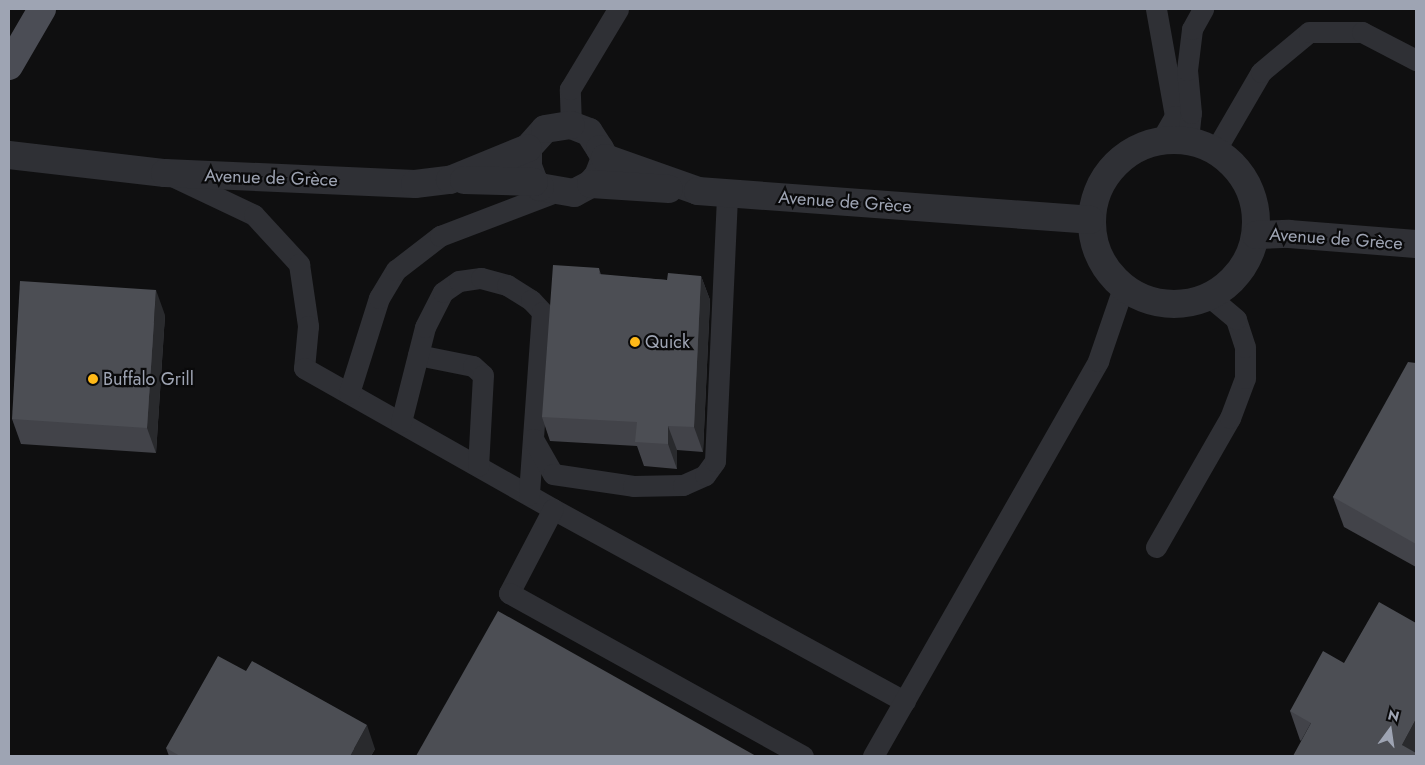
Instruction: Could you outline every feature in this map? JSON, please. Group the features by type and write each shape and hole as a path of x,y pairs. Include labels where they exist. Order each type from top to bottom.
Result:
{"main road":[{"path":"9,66 42,9"}],"street":[{"path":"450,180 545,187 574,193 591,184 598,176 605,158 589,132 571,125 545,129 528,148 528,166 545,187"},
{"path":"1161,140 1188,140 1216,150 1235,166 1249,186 1256,210 1256,235 1248,260 1232,282 1210,297 1181,305 1150,302 1123,288 1105,269 1094,246 1090,220 1096,192 1111,168 1134,150 1161,140"},
{"name":"Avenue de Grèce","path":"9,156 165,173 415,184 450,180 528,148"},
{"name":"Avenue de Grèce","path":"605,158 698,191 1090,220"},
{"path":"591,184 698,191"},
{"name":"Avenue de Grèce","path":"1256,235 1416,244"}],"lane":[{"path":"571,125 570,88 618,9"},
{"path":"1156,9 1175,116 1161,140"},
{"path":"1188,140 1190,113 1187,70 1191,37 1203,9"},
{"path":"1216,150 1261,72 1309,32 1362,32 1416,60"},
{"path":"165,173 254,215 299,264 308,326 304,368 553,509 904,702"},
{"path":"349,393 379,298 396,270 440,236 545,187"},
{"path":"533,439 554,474 633,486 683,485 705,475 715,461 727,194"},
{"path":"401,422 424,327 444,292 459,281 481,278 507,285 531,300 542,312 529,495"},
{"path":"873,756 1098,361 1123,288"},
{"path":"1156,547 1230,418 1245,378 1245,347 1236,319 1210,297"},
{"path":"418,355 474,366 483,376 478,466"},
{"path":"553,509 509,593 803,756"}],"building":[{"name":"Quick","path":"553,265 599,268 599,274 667,280 668,273 701,276 694,427 668,426 668,444 635,442 637,422 542,417"},
{"name":"Buffalo Grill","path":"20,281 156,290 147,428 12,419"},
{"path":"1408,362 1416,363 1416,544 1333,497"},
{"path":"1379,602 1416,623 1416,719 1402,745 1416,753 1416,755 1293,756 1311,723 1290,711 1323,651 1344,663"},
{"path":"498,611 756,756 416,756"},
{"path":"218,656 246,671 252,661 367,725 350,756 180,756 166,748"}],"place":[{"name":"Quick","path":"635,342"},
{"name":"Buffalo Grill","path":"93,379"}]}
